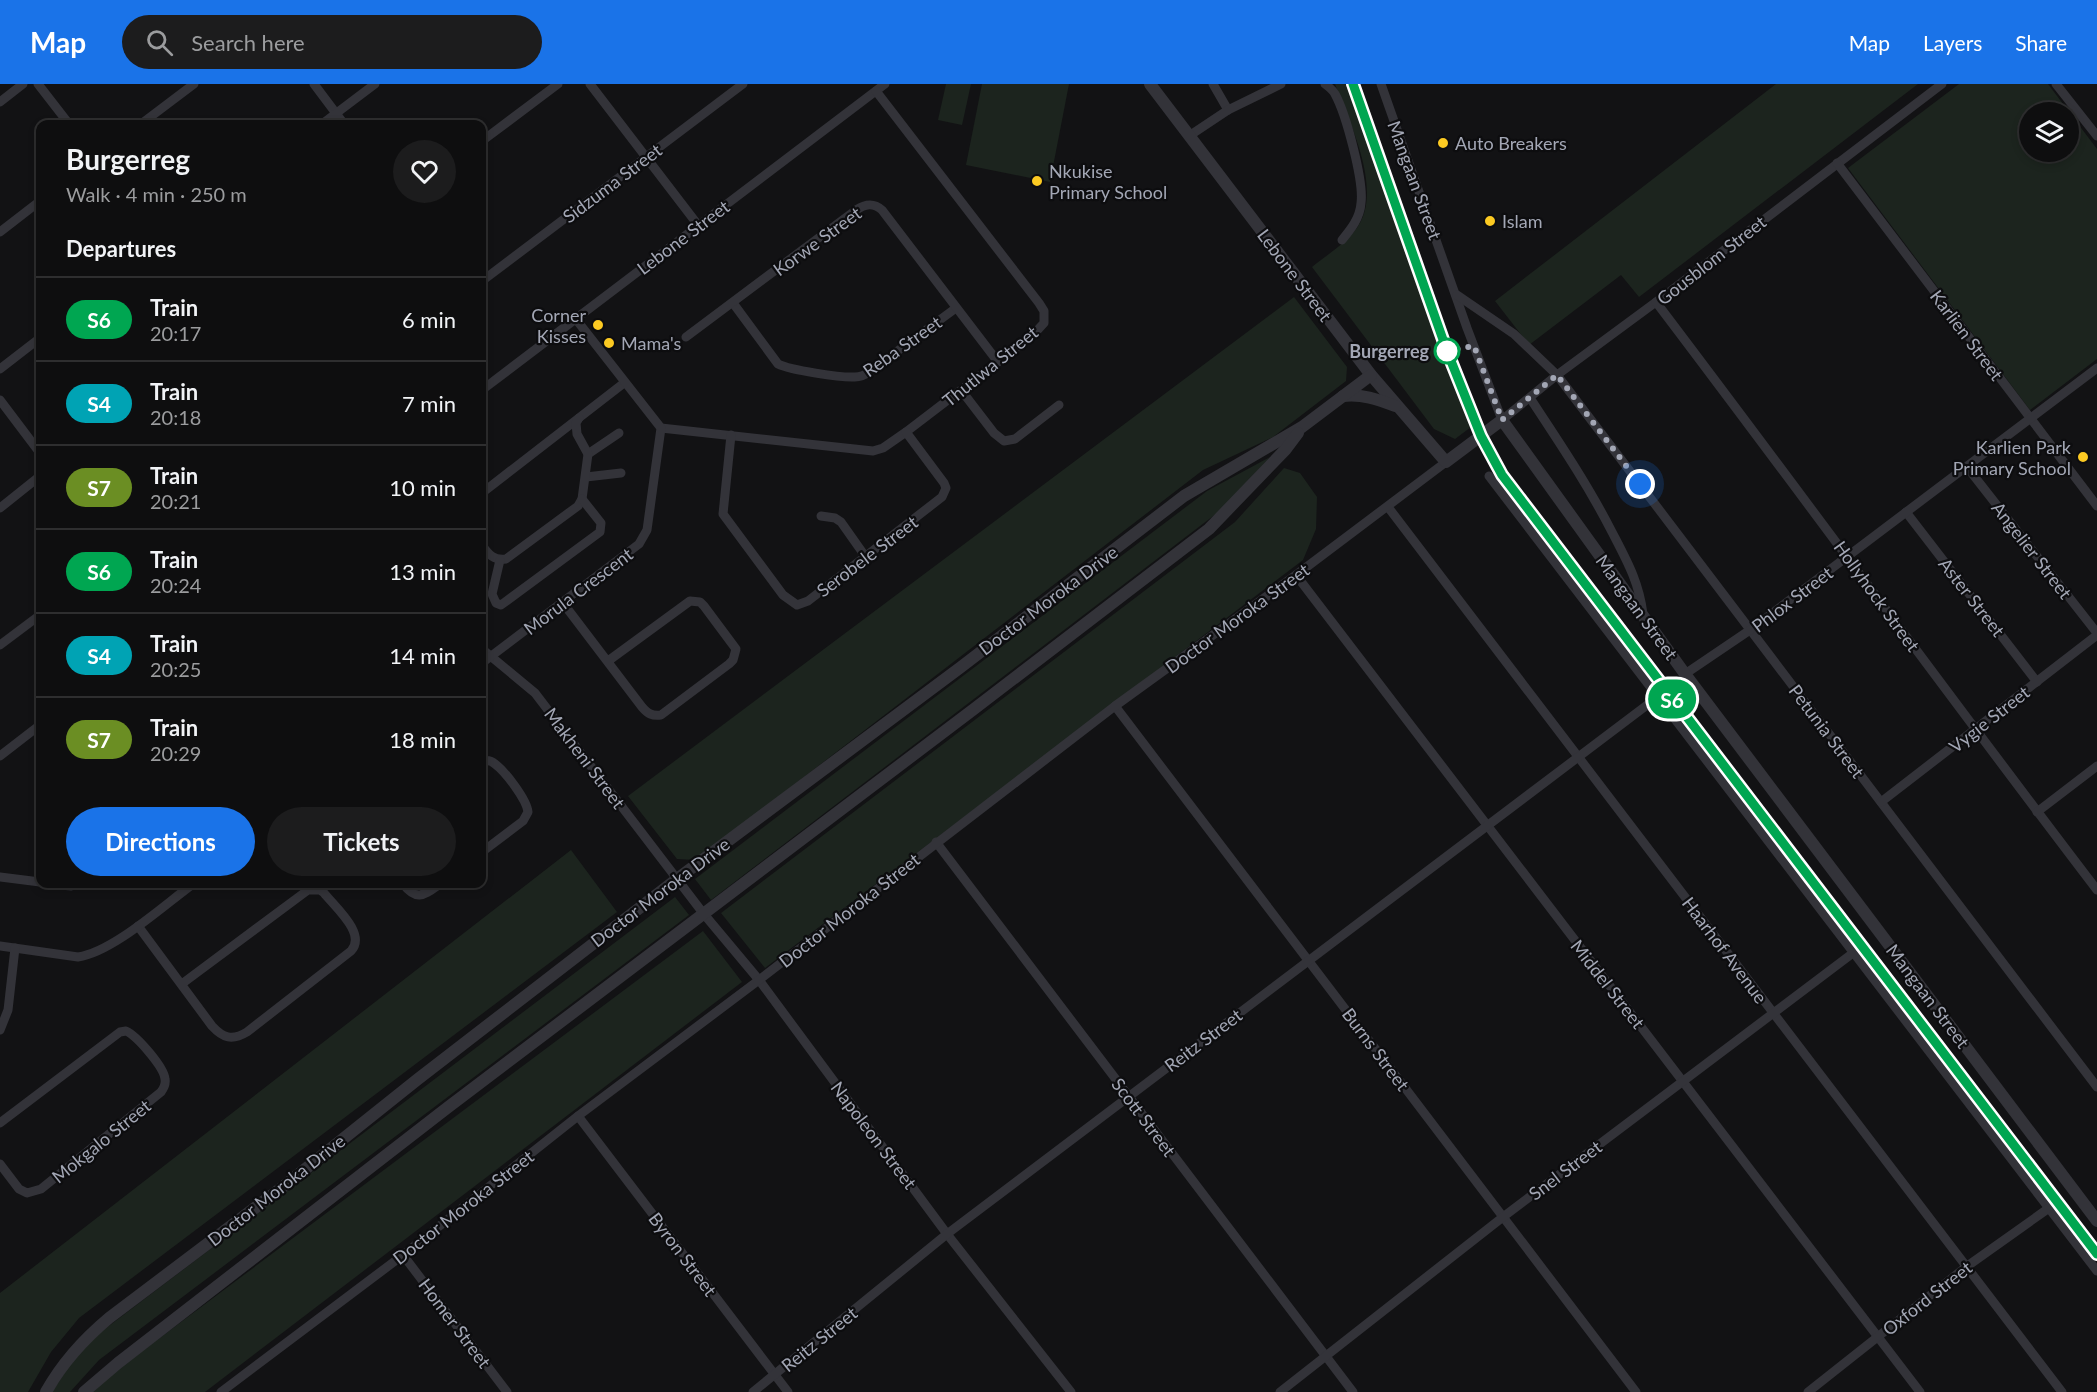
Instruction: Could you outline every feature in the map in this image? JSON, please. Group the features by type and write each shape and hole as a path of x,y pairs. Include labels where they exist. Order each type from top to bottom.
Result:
{"street":[{"path":"0,102 23,84"},
{"path":"38,84 66,120"},
{"path":"146,120 194,84"},
{"path":"314,84 341,120"},
{"path":"328,120 375,84"},
{"path":"486,138 558,84"},
{"path":"590,84 698,225"},
{"name":"Sidzuma Street","path":"486,278 743,84"},
{"name":"Lebone Street","path":"486,387 885,84"},
{"name":"Lebone Street","path":"1150,84 1371,375 1446,462"},
{"path":"1213,84 1228,110"},
{"path":"1189,135 1228,110 1281,84"},
{"path":"1326,84 1336,95 1358,166 1362,192 1358,217 1342,240"},
{"name":"Mangaan Street","path":"1382,84 1502,420 1685,674 2097,1221"},
{"name":"Gousblom Street","path":"1481,436 1557,375 1942,84"},
{"path":"2056,84 2097,136"},
{"name":"Thutlwa Street","path":"661,428 873,451 883,448 906,432 998,362 1044,323 1044,311 876,91"},
{"name":"Karlien Street","path":"1837,163 2097,506"},
{"path":"0,232 36,204"},
{"name":"Korwe Street","path":"686,337 856,210 870,204 877,205 882,210 998,362"},
{"name":"Petunia Street","path":"1457,296 1514,334 1557,375 2097,1087"},
{"name":"Hollyhock Street","path":"1656,302 2097,890"},
{"name":"Reba Street","path":"733,303 778,364 789,368 850,377 864,376 956,308"},
{"path":"574,318 661,428"},
{"path":"0,369 36,341"},
{"name":"Phlox Street","path":"1685,674 1750,630 2097,368"},
{"name":"Doctor Moroka Drive","path":"46,1392 75,1350 109,1318 284,1186 418,1078 677,879 961,667 1184,496 1302,427 1371,375"},
{"path":"486,490 624,383"},
{"path":"961,390 994,434 1004,441 1015,439 1059,405"},
{"path":"1341,396 1361,395 1398,407"},
{"path":"1530,398 1597,503 1636,577 1643,616"},
{"path":"0,400 36,448"},
{"path":"486,553 500,560 506,560 578,506 582,499 588,454 577,434 576,423 579,418"},
{"name":"Doctor Moroka Drive","path":"84,1392 118,1363 447,1108 1209,529 1286,448 1302,427"},
{"name":"Morula Crescent","path":"486,660 563,603 644,538 661,428"},
{"name":"Serobele Street","path":"731,435 723,514 787,599 803,604 938,502 945,493 944,483 906,432"},
{"path":"588,454 619,433"},
{"name":"Doctor Moroka Street","path":"225,1391 403,1255 578,1116 759,980 1114,706 1296,575 1481,436"},
{"name":"Angelier Street","path":"1967,467 2097,634"},
{"path":"586,477 621,474"},
{"path":"1489,476 2097,1271"},
{"path":"0,508 36,479"},
{"path":"500,560 492,594 496,603 501,605 600,532 601,523 582,499"},
{"name":"Haarhof Avenue","path":"1388,507 2062,1392"},
{"name":"Aster Street","path":"1906,512 2037,682"},
{"path":"821,516 835,518 841,522 865,556"},
{"name":"Middel Street","path":"1296,575 1920,1392"},
{"path":"563,603 647,713 661,716 729,664 733,660 736,649 704,606 700,602 690,601 608,661"},
{"path":"0,645 36,618"},
{"name":"Vygie Street","path":"1881,802 2097,634"},
{"name":"Makheni Street","path":"486,652 535,693 677,879"},
{"name":"Reitz Street","path":"753,1392 948,1234 1659,696"},
{"name":"Burns Street","path":"1114,706 1636,1392"},
{"path":"0,756 36,728"},
{"path":"486,760 497,765 524,800 528,812 523,821 486,849"},
{"path":"2037,812 2097,766"},
{"name":"Scott Street","path":"936,842 1353,1392"},
{"path":"0,877 36,882"},
{"name":"Napoleon Street","path":"677,879 759,980 948,1234 1071,1392"},
{"path":"0,946 78,957 87,955 103,948 138,926 188,888"},
{"path":"407,888 412,894 418,896 434,888"},
{"path":"138,926 219,1033 233,1038 239,1036 351,951 357,943 356,934 324,892 308,890 183,983"},
{"path":"0,1030 8,1010 15,948"},
{"name":"Snel Street","path":"1280,1392 1503,1216 1853,953"},
{"name":"Mokgalo Street","path":"0,1123 120,1032 126,1031 136,1037 165,1076 165,1084 161,1092 41,1189 27,1193 19,1189 0,1164"},
{"name":"Byron Street","path":"578,1116 789,1392"},
{"name":"Oxford Street","path":"1808,1392 1966,1266 2049,1208"},
{"name":"Homer Street","path":"403,1255 507,1392"}],"shaded area":[{"path":"946,84 971,84 962,125 938,120"},
{"path":"982,84 1069,84 1050,182 966,165"},
{"path":"1335,84 1350,84 1471,427 1455,439 1434,429 1312,267 1351,236 1366,208 1367,190 1361,153"},
{"path":"1776,84 1918,84 1639,297 1621,275 1529,345 1495,301"},
{"path":"1959,84 2048,84 2062,102 2019,102 2019,162 2079,162 2079,125 2097,149 2097,359 2030,410 1848,168"},
{"path":"1294,297 1347,367 1346,381 1273,437 1203,470 696,860 677,859 628,796"},
{"path":"1270,457 1221,510 711,900 695,879 1207,491"},
{"path":"1284,468 1300,473 1317,497 1316,529 1303,560 765,968 721,913 1235,522"},
{"path":"571,850 617,912 79,1318 51,1352 28,1392 0,1392 0,1293"},
{"path":"675,897 689,915 99,1360 70,1392 52,1392 67,1369 93,1338"},
{"path":"703,931 742,982 205,1392 92,1392 105,1379"}],"railway":[{"path":"1353,84 1447,351 1481,436 1502,475 2097,1254"}],"train":[{"name":"S6","path":"1353,84 1447,351 1481,436 1502,475 2097,1254"}],"place":[{"name":"Auto Breakers","path":"1443,143"},
{"name":"Nkukise Primary School","path":"1037,181"},
{"name":"Islam","path":"1490,221"},
{"name":"Corner Kisses","path":"598,325"},
{"name":"Mama's","path":"609,343"},
{"name":"Burgerreg","path":"1447,351"},
{"name":"Karlien Park Primary School","path":"2083,457"}],"route":[{"path":"1447,351 1474,346 1502,420 1557,375 1640,484"}]}
